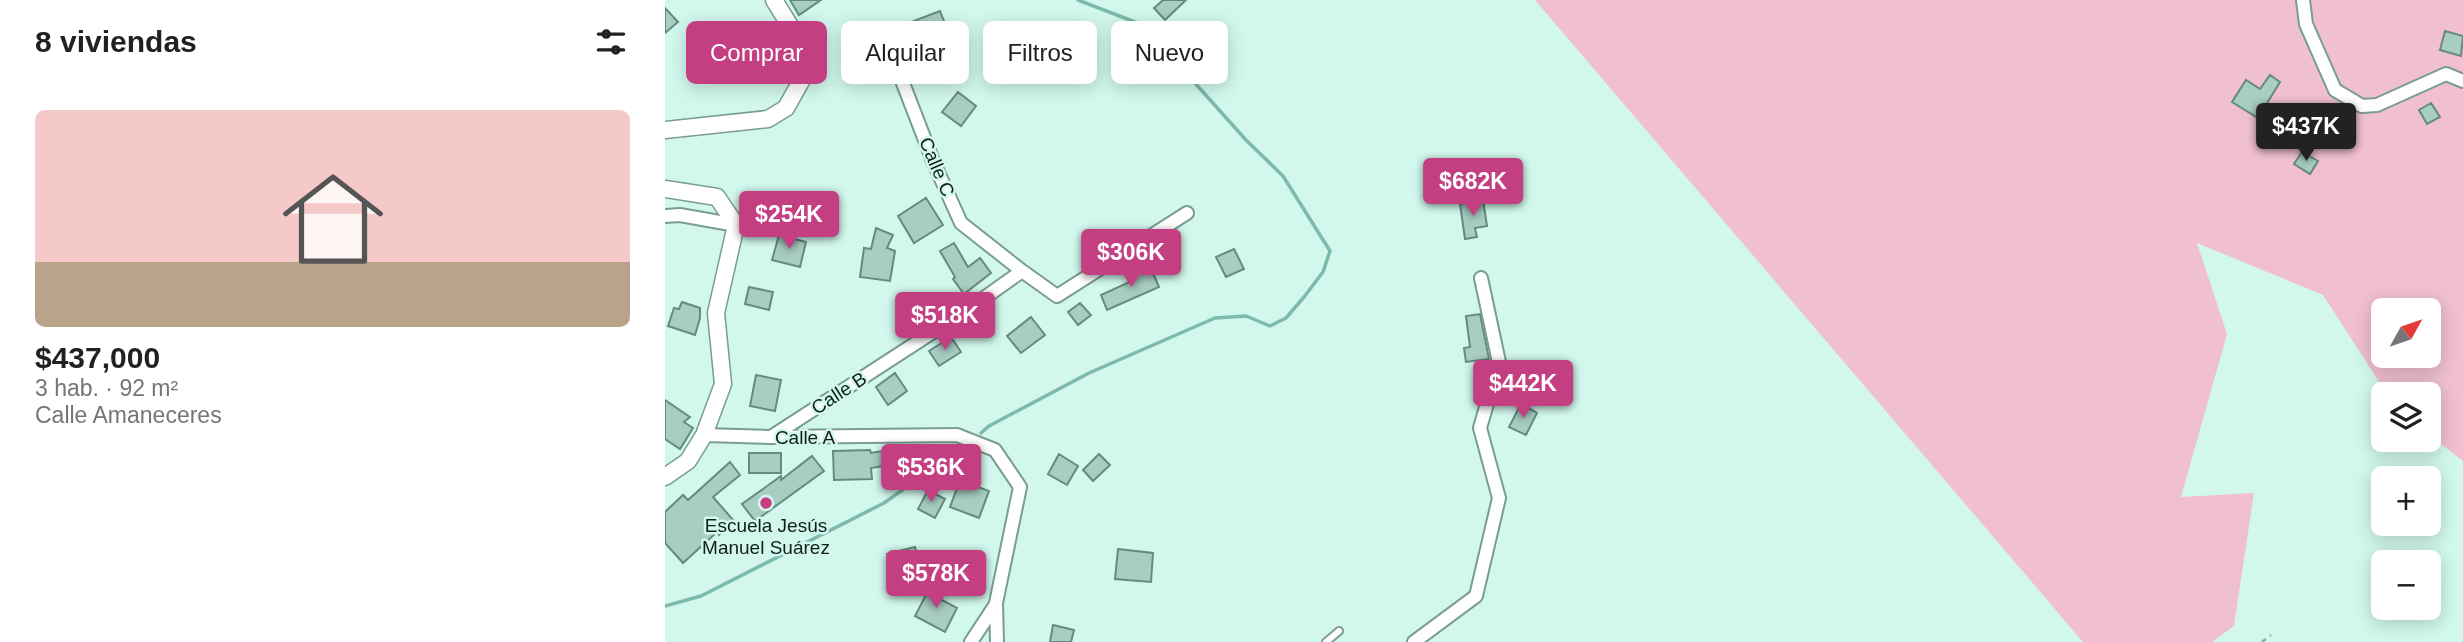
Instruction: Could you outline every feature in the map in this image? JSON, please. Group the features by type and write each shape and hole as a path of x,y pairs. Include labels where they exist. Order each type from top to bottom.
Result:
{"street":[{"path":"665,130 768,119 786,108 805,75 800,43 774,0"},
{"path":"2303,0 2306,24 2335,90 2362,106 2377,105 2446,74 2463,81"},
{"name":"Calle C","path":"903,84 933,161 961,223 1022,271"},
{"path":"665,189 717,197 736,225 716,313 723,384 704,435 688,461 665,477"},
{"path":"1022,271 1057,296 1187,213"},
{"path":"665,216 680,215 736,225"},
{"name":"Calle B","path":"771,438 970,309 1022,271"},
{"path":"1414,642 1476,596 1499,498 1480,428 1499,362 1481,278"},
{"name":"Calle A","path":"704,435 771,438 957,435 995,450 1020,487 996,603 997,642"},
{"path":"971,642 996,603"}],"lane":[{"path":"1326,642 1339,631"}],"path":[{"path":"2262,642 2271,635"}],"shaded area":[{"path":"1535,0 2463,0 2463,461 2441,444 2441,382 2379,382 2323,295 2197,243 2227,334 2181,497 2254,493 2234,626 2212,642 2083,642"}],"building":[{"path":"790,0 821,0 799,15"},
{"path":"1163,0 1186,0 1165,20 1154,8"},
{"path":"665,8 678,22 665,33"},
{"path":"940,11 944,21 914,21"},
{"path":"2445,31 2463,36 2461,56 2440,50"},
{"path":"2270,75 2280,82 2258,118 2232,102 2246,80 2260,89"},
{"path":"958,92 976,106 961,126 942,112"},
{"path":"2431,103 2440,117 2427,124 2419,110"},
{"path":"2302,152 2318,161 2310,174 2294,164"},
{"path":"926,198 943,225 914,243 898,216"},
{"path":"1483,200 1487,226 1475,228 1477,237 1465,239 1460,204"},
{"path":"876,228 893,235 887,248 895,251 890,281 860,277 864,248 871,249"},
{"path":"779,235 806,242 800,267 772,260"},
{"path":"954,243 968,267 980,258 991,273 964,294 953,279 955,277 940,251"},
{"path":"1234,249 1244,269 1226,277 1216,257"},
{"path":"1150,266 1159,287 1107,310 1101,295 1134,280 1132,274"},
{"path":"749,287 773,292 769,310 745,304"},
{"path":"682,302 700,308 695,335 668,326 674,308 679,309"},
{"path":"1080,303 1091,315 1078,325 1068,312"},
{"path":"1480,314 1489,359 1466,362 1464,348 1470,347 1466,316"},
{"path":"1031,317 1045,335 1021,353 1007,336"},
{"path":"951,337 961,352 939,366 929,351"},
{"path":"895,373 907,391 888,405 876,387"},
{"path":"756,375 781,380 775,411 750,406"},
{"path":"665,400 690,417 684,422 693,428 680,449 665,439"},
{"path":"1521,404 1537,413 1526,435 1509,427"},
{"path":"914,446 916,461 871,468 872,479 834,480 833,451 870,450 871,453"},
{"path":"749,453 781,453 781,473 749,473"},
{"path":"1059,454 1078,466 1067,485 1048,474"},
{"path":"1099,454 1110,465 1093,481 1083,470"},
{"path":"812,456 824,471 755,521 742,504 781,476 781,480"},
{"path":"730,462 740,475 713,497 734,521 719,535 717,532 683,563 665,543 665,512 683,495 688,500"},
{"path":"960,480 989,491 979,518 950,507"},
{"path":"928,490 945,499 935,518 918,509"},
{"path":"915,547 921,569 893,576 887,554"},
{"path":"1118,549 1153,553 1151,582 1115,579"},
{"path":"931,585 942,591 938,598 957,608 945,632 915,616"},
{"path":"1053,625 1074,630 1071,642 1050,642"}],"waterway":[{"path":"981,433 989,426 1089,373 1215,318 1246,316 1270,326 1286,318 1323,272 1330,251 1283,176 1246,140 1143,25 1078,0"},
{"path":"665,606 701,596 884,503 962,448"}],"place":[{"name":"Escuela Jesús Manuel Suárez","path":"766,503"}]}
